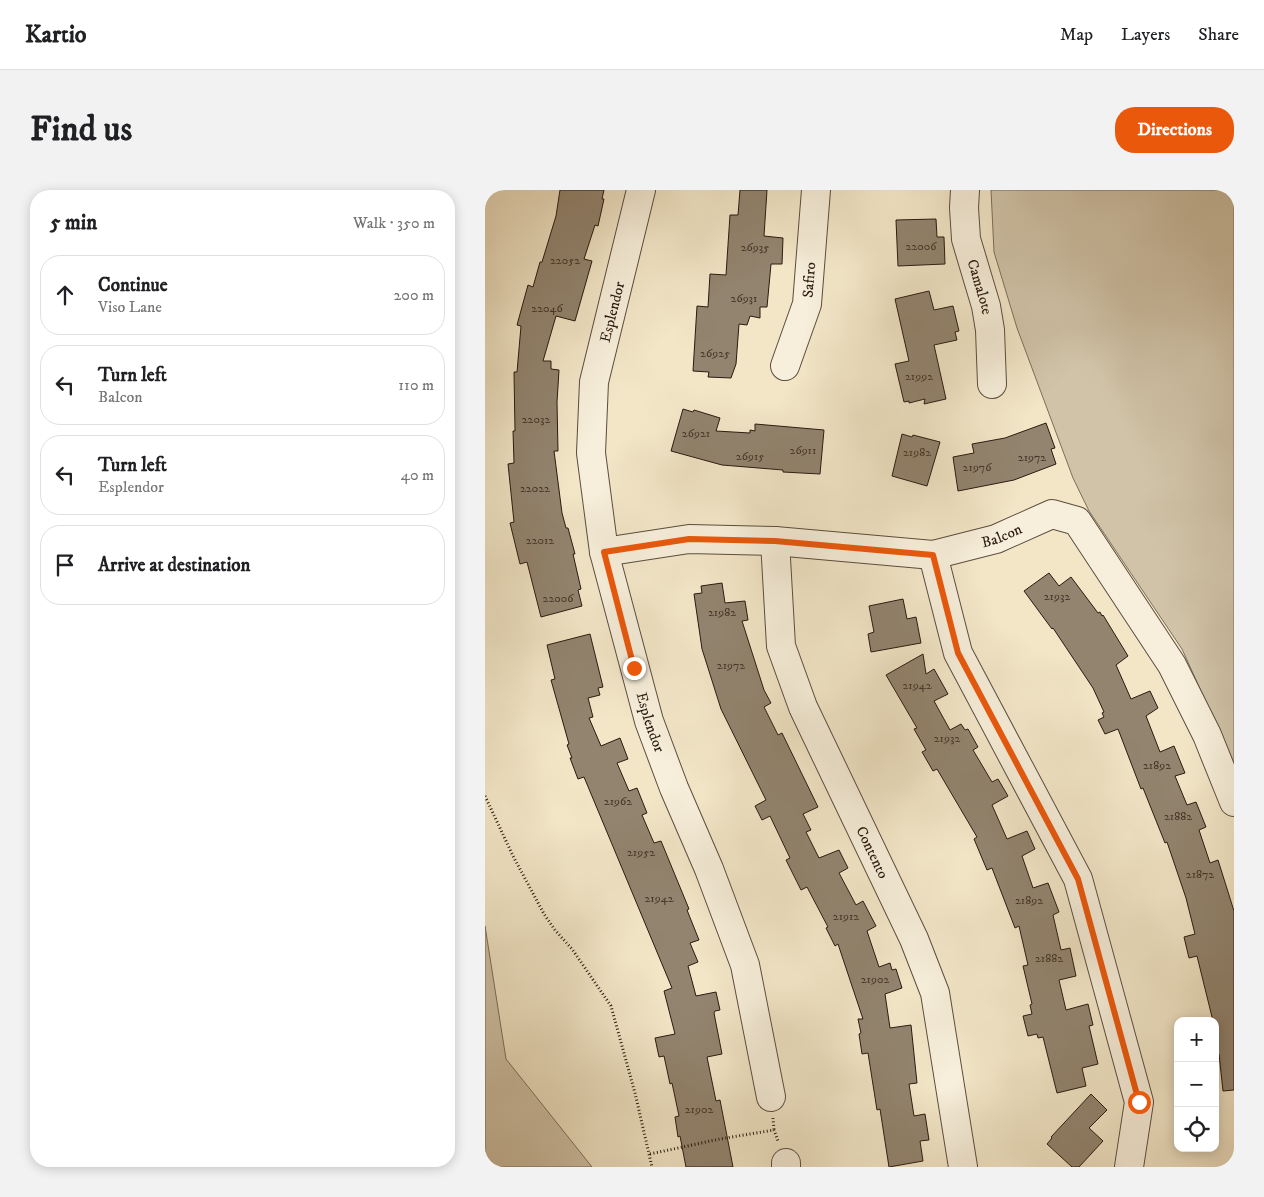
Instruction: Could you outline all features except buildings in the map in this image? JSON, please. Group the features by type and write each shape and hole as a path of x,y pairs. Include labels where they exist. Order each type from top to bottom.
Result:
{"street":[{"name":"Esplendor","path":"641,190 594,382 591,453 604,552 649,721 674,788 709,869 745,965 771,1097"},
{"name":"Safiro","path":"785,366 807,304 816,190"},
{"name":"Camalote","path":"965,190 964,208 967,239 986,306 990,330 992,384"},
{"name":"Balcon","path":"604,552 689,539 775,541 933,555 996,539 1052,514 1077,521 1172,665 1207,735 1234,802"},
{"name":"Contento","path":"775,541 781,646 803,707 914,939 935,993 963,1167"},
{"path":"933,555 958,653 1078,879 1139,1102 1129,1167"}],"path":[{"path":"485,796 513,856 544,914 572,949 611,1006 652,1167"},
{"path":"650,1154 774,1130 786,1165"}],"shaded area":[{"path":"991,190 1234,190 1234,764 1182,649 1089,511 1073,478 1017,328 994,252"},
{"path":"485,926 506,1059 592,1167 485,1167"}],"route":[{"path":"634,668 604,552 689,539 775,541 933,555 958,653 1078,879 1139,1102"}]}
